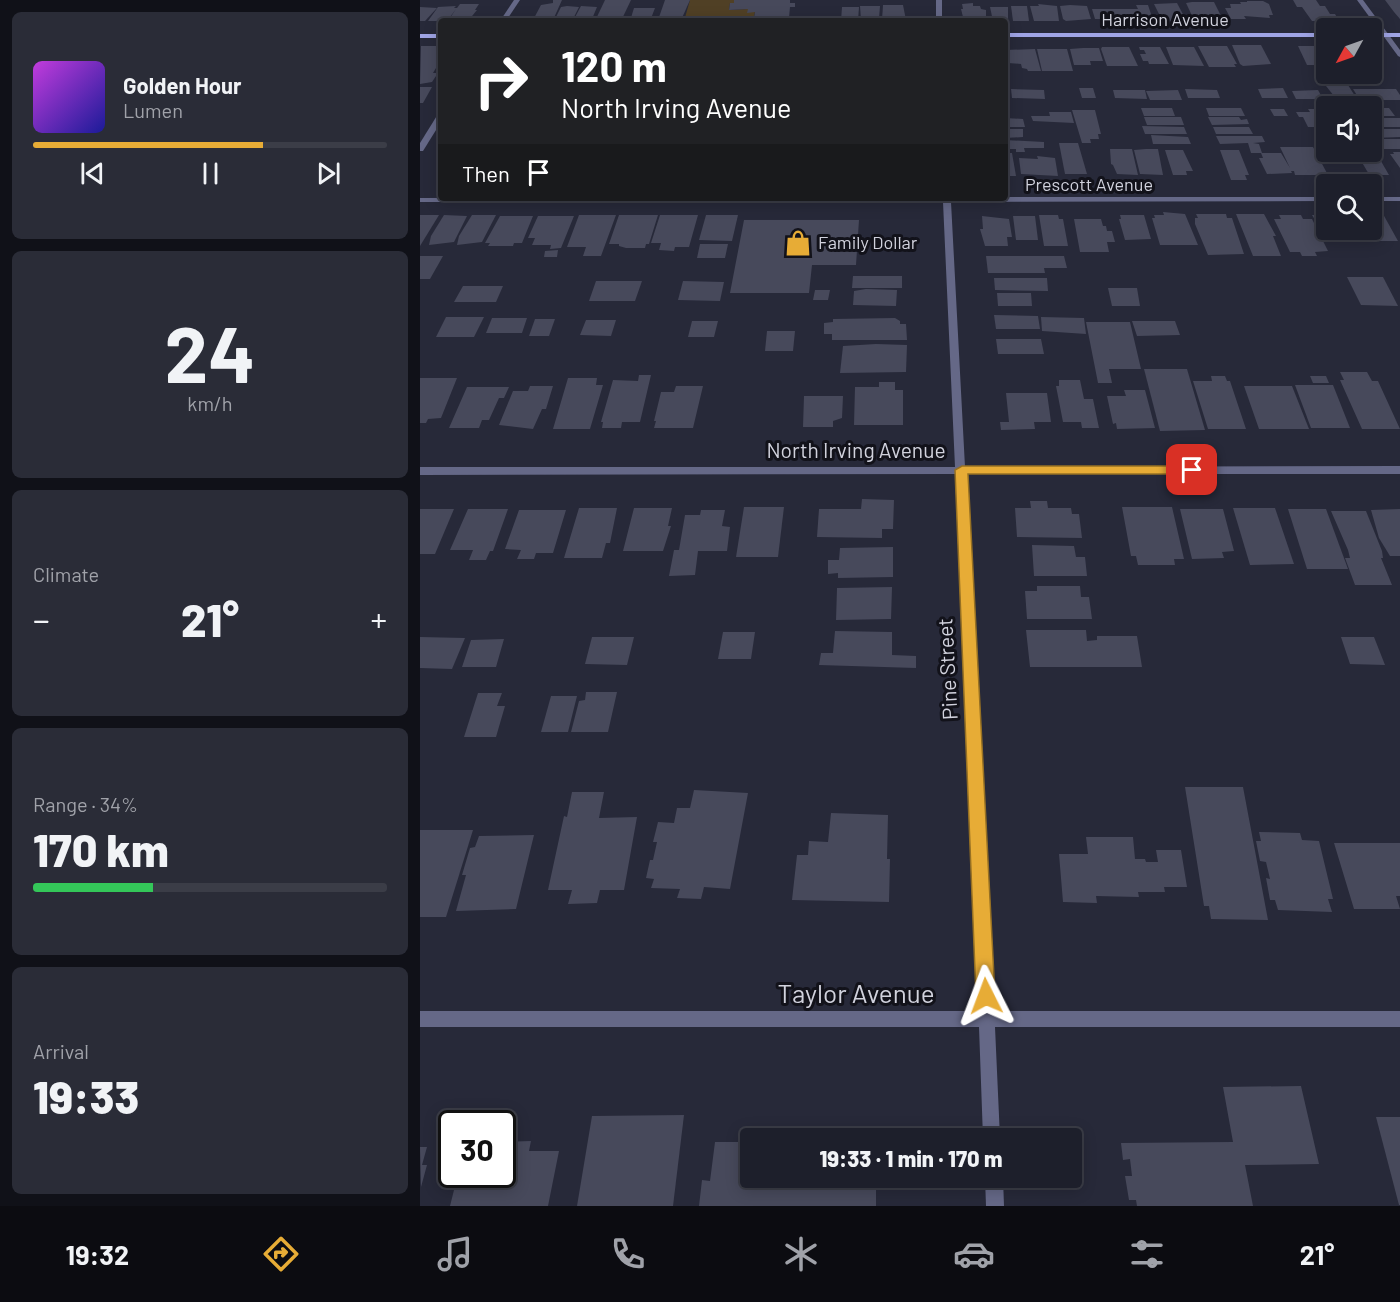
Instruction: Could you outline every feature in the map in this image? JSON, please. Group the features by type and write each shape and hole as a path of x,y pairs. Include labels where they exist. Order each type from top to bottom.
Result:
{"main road":[{"name":"Harrison Avenue","path":"1008,35 1316,35"},
{"path":"1385,35 1400,35"},
{"path":"420,36 438,36"}],"street":[{"path":"505,18 517,0"},
{"path":"939,0 939,18"},
{"path":"1360,0 1400,55"},
{"path":"420,149 438,121"},
{"name":"Prescott Avenue","path":"1008,199 1316,199"},
{"path":"1382,199 1400,199"},
{"name":"Prescott Avenue","path":"420,200 438,200"},
{"name":"Pine Street","path":"947,201 962,470 992,1128"},
{"name":"North Irving Avenue","path":"420,471 1400,470"},
{"name":"Taylor Avenue","path":"420,1019 1400,1018"},
{"path":"994,1188 995,1206"}],"shaded area":[{"path":"690,0 734,0 734,3 730,3 729,10 748,9 748,12 755,12 754,18 685,18"}],"building":[{"path":"553,0 562,0 554,18 534,18 541,5 553,3"},
{"path":"605,0 631,0 622,18 596,18"},
{"path":"665,0 690,0 682,18 659,18"},
{"path":"734,0 790,0 790,3 795,3 795,7 790,7 789,18 754,18 755,12 747,13 748,9 729,10 730,3 734,3"},
{"path":"1293,0 1316,0 1320,6 1325,6 1330,14 1335,14 1337,18 1316,18 1316,21 1312,21 1302,7 1297,7"},
{"path":"1385,0 1400,0 1400,19 1394,12"},
{"path":"1263,1 1269,4 1273,15 1269,15 1270,18 1244,16 1246,19 1231,19 1225,8 1231,8 1230,4 1241,4 1240,2"},
{"path":"1214,2 1222,18 1194,20 1186,3"},
{"path":"973,3 973,6 980,6 981,9 986,10 986,18 963,18 962,4"},
{"path":"1177,3 1186,20 1163,22 1154,4"},
{"path":"460,4 479,4 470,18 450,18 456,9 449,18 428,21 438,7 456,6 454,8"},
{"path":"1038,4 1057,6 1059,21 1034,21 1030,6 1039,6"},
{"path":"883,5 903,5 906,18 882,18"},
{"path":"1136,5 1148,5 1153,20 1095,19 1092,9 1138,9"},
{"path":"581,6 597,7 592,18 575,18"},
{"path":"860,6 880,6 879,18 861,18"},
{"path":"1011,6 1027,6 1029,21 1013,21"},
{"path":"1060,6 1087,6 1091,19 1066,21 1063,19"},
{"path":"420,7 437,8 425,21 420,21"},
{"path":"561,7 579,7 574,18 556,18"},
{"path":"842,7 859,7 858,18 841,18"},
{"path":"990,7 1008,7 1008,18 992,18"},
{"path":"634,8 655,8 651,18 631,18"},
{"path":"1232,45 1261,45 1271,64 1243,66"},
{"path":"421,46 438,46 438,68 433,73 438,73 432,82 420,84"},
{"path":"1198,46 1227,46 1237,64 1234,64 1236,67 1209,67"},
{"path":"1298,46 1316,46 1316,65 1307,65"},
{"path":"1102,47 1129,47 1138,66 1107,66"},
{"path":"1139,47 1160,47 1169,64 1149,64 1148,61 1143,61 1140,54 1146,54"},
{"path":"1166,47 1194,47 1204,66 1173,65"},
{"path":"1099,48 1103,61 1090,61 1091,65 1074,65 1070,49"},
{"path":"1035,49 1041,71 1028,71 1022,68 1021,64 1008,63 1008,50"},
{"path":"1037,49 1067,49 1073,71 1042,71"},
{"path":"1348,85 1355,96 1334,96 1326,86"},
{"path":"420,87 432,87 423,103 420,103"},
{"path":"1079,88 1093,88 1096,98 1082,98"},
{"path":"1283,88 1288,98 1262,98 1258,89"},
{"path":"1011,89 1044,90 1045,99 1012,98"},
{"path":"1185,89 1217,90 1220,98 1188,98"},
{"path":"1353,89 1396,89 1400,100 1382,100 1382,96 1357,96"},
{"path":"1113,90 1145,90 1147,99 1115,98"},
{"path":"1178,90 1182,100 1150,100 1146,91"},
{"path":"1318,90 1321,96 1316,96 1316,99 1296,99 1292,91"},
{"path":"1141,108 1172,108 1175,116 1144,116"},
{"path":"1206,108 1241,108 1245,116 1209,116"},
{"path":"1382,108 1389,108 1395,116 1382,116"},
{"path":"1270,109 1284,109 1288,116 1274,116"},
{"path":"1308,109 1316,109 1316,127 1308,127 1303,117 1299,117 1296,112 1310,112"},
{"path":"1072,110 1095,110 1101,134 1098,134 1099,139 1090,139 1091,143 1082,143"},
{"path":"1049,112 1071,112 1074,123 1033,121 1031,116 1050,116"},
{"path":"1144,117 1181,117 1184,125 1147,125"},
{"path":"1208,117 1239,117 1241,120 1247,119 1249,124 1212,125"},
{"path":"1008,118 1023,119 1025,127 1008,127"},
{"path":"1382,118 1400,118 1400,127 1382,127"},
{"path":"1142,126 1184,127 1187,134 1145,134"},
{"path":"1213,127 1249,127 1253,134 1216,134"},
{"path":"1008,129 1023,129 1023,137 1008,138"},
{"path":"1382,129 1400,129 1400,137 1382,138"},
{"path":"1151,135 1188,137 1191,144 1153,144"},
{"path":"1216,136 1262,136 1265,142 1253,143 1259,144 1262,153 1251,153 1248,143 1220,144"},
{"path":"1382,139 1400,139 1400,149 1382,149"},
{"path":"1008,140 1044,142 1044,148 1024,148 1025,152 1016,152 1016,149 1008,149"},
{"path":"1059,143 1078,143 1087,174 1065,174"},
{"path":"1280,147 1313,147 1316,153 1316,162 1321,162 1327,174 1295,175 1294,171 1291,171 1292,173 1267,174 1259,158 1263,158 1261,153 1281,153 1290,168"},
{"path":"1110,149 1132,149 1138,175 1117,174 1111,164"},
{"path":"1158,149 1163,175 1140,174 1134,150"},
{"path":"1165,150 1183,150 1193,171 1186,171 1187,175 1173,175"},
{"path":"1220,150 1239,150 1249,175 1245,175 1247,180 1231,180"},
{"path":"1393,152 1400,152 1400,168 1390,154 1394,154"},
{"path":"1008,153 1012,153 1016,176 1008,176"},
{"path":"1037,156 1055,158 1058,176 1021,174 1019,158 1038,159"},
{"path":"1362,162 1382,162 1389,175 1369,174"},
{"path":"1163,212 1185,214 1198,245 1160,245 1152,218 1155,218 1154,215 1164,215"},
{"path":"1196,214 1226,214 1227,218 1232,218 1244,254 1208,255 1195,224 1195,218 1198,218"},
{"path":"1236,214 1264,214 1276,236 1273,236 1281,256 1253,256"},
{"path":"1383,214 1398,241 1367,241 1382,240"},
{"path":"420,215 439,215 420,246"},
{"path":"444,215 467,216 454,242 429,245 431,236"},
{"path":"472,215 496,215 482,242 457,245 459,236"},
{"path":"579,215 616,215 601,256 583,256 586,247 567,247"},
{"path":"619,215 658,215 649,244 646,244 645,248 626,248 619,244 609,244"},
{"path":"660,215 698,215 689,247 675,247 674,251 659,250 661,243 651,243"},
{"path":"706,215 738,215 732,241 699,240"},
{"path":"1039,215 1058,215 1059,219 1063,219 1068,246 1044,246"},
{"path":"1120,215 1144,215 1151,239 1125,240"},
{"path":"1279,215 1301,215 1303,219 1312,219 1316,227 1316,240 1322,240 1328,251 1315,252 1317,256 1302,256 1300,252 1290,252 1274,219 1281,219"},
{"path":"500,216 533,216 522,243 514,243 513,246 488,246 490,243 485,243"},
{"path":"538,216 574,216 561,248 550,249 551,245 532,245 535,238 528,238"},
{"path":"982,216 1009,219 1012,237 1007,237 1008,246 985,246 980,229 983,229"},
{"path":"1013,216 1035,216 1038,240 1016,240"},
{"path":"1074,219 1101,219 1107,231 1112,231 1115,242 1107,242 1109,252 1080,252"},
{"name":"Family Dollar","path":"744,220 859,220 856,265 812,265 809,293 730,293"},
{"path":"700,244 728,244 725,258 697,258"},
{"path":"558,250 557,257 544,257 545,251"},
{"path":"420,256 443,256 430,279 420,279"},
{"path":"986,256 1064,256 1067,268 1044,268 1045,273 988,273"},
{"path":"853,276 902,276 902,288 852,288"},
{"path":"1347,277 1383,277 1398,306 1361,305"},
{"path":"994,278 1047,278 1048,291 995,290"},
{"path":"596,281 642,281 635,301 589,301"},
{"path":"683,281 724,282 720,301 678,300"},
{"path":"463,286 503,286 496,302 454,302"},
{"path":"1108,288 1137,288 1140,306 1112,306"},
{"path":"815,290 830,290 828,300 813,300"},
{"path":"897,290 896,306 853,305 854,291"},
{"path":"997,293 1031,293 1032,306 998,306"},
{"path":"994,315 1038,316 1040,329 996,329"},
{"path":"446,317 484,317 474,337 436,337"},
{"path":"1041,317 1084,318 1086,334 1042,331"},
{"path":"492,318 527,318 522,333 486,333"},
{"path":"895,318 900,321 900,324 906,324 907,340 832,340 832,334 824,334 824,323 833,322 833,319"},
{"path":"535,319 555,319 549,336 529,336"},
{"path":"586,320 616,320 611,336 580,335"},
{"path":"692,321 718,321 714,337 688,337"},
{"path":"1132,321 1175,321 1180,335 1137,336"},
{"path":"1086,322 1130,322 1141,369 1109,369 1112,383 1098,383"},
{"path":"767,331 795,331 793,351 765,351"},
{"path":"996,339 1041,339 1044,354 998,354"},
{"path":"907,345 906,372 840,373 843,346"},
{"path":"1144,369 1187,369 1205,430 1160,431"},
{"path":"1340,372 1367,372 1372,381 1378,381 1400,429 1362,429 1340,380 1344,380"},
{"path":"639,375 651,375 640,422 622,422 621,428 602,428 603,422 601,422 613,380 638,381"},
{"path":"1211,376 1225,376 1227,381 1230,381 1246,429 1208,429 1193,381 1212,381"},
{"path":"1310,376 1326,376 1329,383 1313,383"},
{"path":"420,378 457,378 441,418 428,419 426,423 420,423"},
{"path":"568,378 597,378 596,385 603,385 590,429 553,429"},
{"path":"1059,380 1080,380 1084,399 1093,399 1099,428 1082,428 1081,422 1063,422 1056,386 1059,386"},
{"path":"879,382 895,382 895,390 903,390 903,425 854,425 855,387 879,387"},
{"path":"1295,385 1333,385 1350,428 1311,428"},
{"path":"530,386 553,386 546,409 542,409 533,429 499,425 513,391 528,391"},
{"path":"676,386 703,386 693,428 654,428 661,392 674,392"},
{"path":"1244,386 1292,386 1309,429 1259,429"},
{"path":"467,387 509,387 504,398 499,398 489,420 482,420 479,428 449,428"},
{"path":"1124,390 1145,390 1155,428 1117,429 1116,423 1113,424 1107,396 1126,396"},
{"path":"1006,393 1047,393 1051,422 1034,422 1035,429 1001,430 1000,422 1009,422"},
{"path":"804,396 843,396 842,418 833,421 833,427 803,427"},
{"path":"862,499 894,500 893,529 882,529 882,538 817,537 819,509 861,509"},
{"path":"1030,501 1047,501 1048,508 1071,508 1072,514 1079,514 1082,538 1017,537 1015,508 1031,508"},
{"path":"744,507 784,507 778,557 736,557"},
{"path":"1122,507 1172,507 1184,559 1174,559 1175,565 1138,565 1136,556 1131,556"},
{"path":"579,508 617,508 610,543 606,543 602,558 564,558"},
{"path":"634,508 672,508 668,526 671,526 663,551 623,551"},
{"path":"1233,508 1275,508 1294,564 1250,565"},
{"path":"420,509 454,509 435,554 420,554"},
{"path":"468,509 508,509 493,551 490,551 486,560 469,560 473,550 450,550"},
{"path":"1180,509 1223,509 1234,551 1222,552 1224,558 1192,559"},
{"path":"1288,509 1326,509 1348,569 1307,569"},
{"path":"1400,509 1400,556 1390,556 1379,538 1371,510"},
{"path":"519,510 566,510 553,553 536,553 534,559 517,559 521,550 505,549"},
{"path":"701,510 725,510 722,526 730,527 727,551 698,551 695,575 669,576 674,550 679,550 685,515 700,515"},
{"path":"1331,511 1366,511 1382,551 1383,558 1381,558 1392,585 1355,585 1345,558 1350,558 1348,550"},
{"path":"1032,545 1074,546 1076,557 1085,557 1087,576 1034,576"},
{"path":"893,547 893,577 838,578 838,573 828,574 828,560 839,560 840,548"},
{"path":"1037,586 1080,586 1081,597 1089,597 1092,619 1027,619 1025,591 1037,591"},
{"path":"892,587 891,619 836,620 837,588"},
{"path":"1026,630 1086,630 1087,641 1097,640 1097,636 1137,636 1142,667 1030,667"},
{"path":"835,631 892,632 892,655 916,656 916,668 819,665 821,653 833,653"},
{"path":"723,632 755,632 751,659 718,659"},
{"path":"420,637 465,638 452,669 420,668"},
{"path":"592,637 634,637 627,665 585,664"},
{"path":"1341,637 1374,637 1385,665 1350,664"},
{"path":"504,639 496,667 462,667 471,640"},
{"path":"586,692 617,692 608,732 571,732 579,701 585,700"},
{"path":"478,693 502,693 497,706 505,706 496,737 464,737"},
{"path":"551,696 577,696 568,732 541,732"},
{"path":"1185,787 1243,787 1268,920 1211,919 1209,906 1204,906"},
{"path":"694,790 748,793 730,889 704,887 701,899 677,898 680,889 651,888 654,879 646,878 657,842 653,842 658,822 674,823 677,808 690,808"},
{"path":"572,792 604,792 599,818 637,817 624,890 600,890 597,903 568,904 572,890 548,890 564,816 567,817"},
{"path":"831,813 888,815 889,902 792,900 797,855 808,855 809,841 828,842"},
{"path":"420,830 473,830 446,917 420,917"},
{"path":"1259,832 1300,833 1302,840 1319,841 1333,899 1328,899 1332,912 1278,910 1275,900 1270,900 1266,878 1270,879 1266,862 1260,861 1256,841 1261,841"},
{"path":"534,835 516,909 456,911 466,875 462,875 470,848 475,847 479,836"},
{"path":"1086,837 1133,837 1135,859 1145,859 1146,862 1158,862 1156,850 1181,850 1187,887 1164,887 1165,892 1138,892 1139,897 1096,896 1097,903 1063,902 1059,854 1088,854"},
{"path":"1334,843 1400,843 1400,896 1396,896 1400,909 1354,909"},
{"path":"1301,1086 1319,1164 1245,1165 1253,1206 1137,1206 1136,1200 1129,1200 1125,1176 1132,1176 1130,1159 1123,1160 1121,1143 1233,1142 1223,1087"},
{"path":"684,1115 673,1206 577,1206 592,1116"},
{"path":"1376,1117 1400,1117 1400,1205 1399,1205"},
{"path":"531,1141 529,1151 559,1151 548,1206 450,1206 454,1188 516,1188 516,1142"},
{"path":"715,1142 740,1142 740,1188 876,1188 876,1206 699,1206 702,1180 710,1181"},
{"path":"420,1147 427,1147 422,1165 427,1165 421,1187"}],"place":[{"name":"Family Dollar","path":"798,243"}],"route":[{"path":"986,996 962,470 1192,470"}]}
